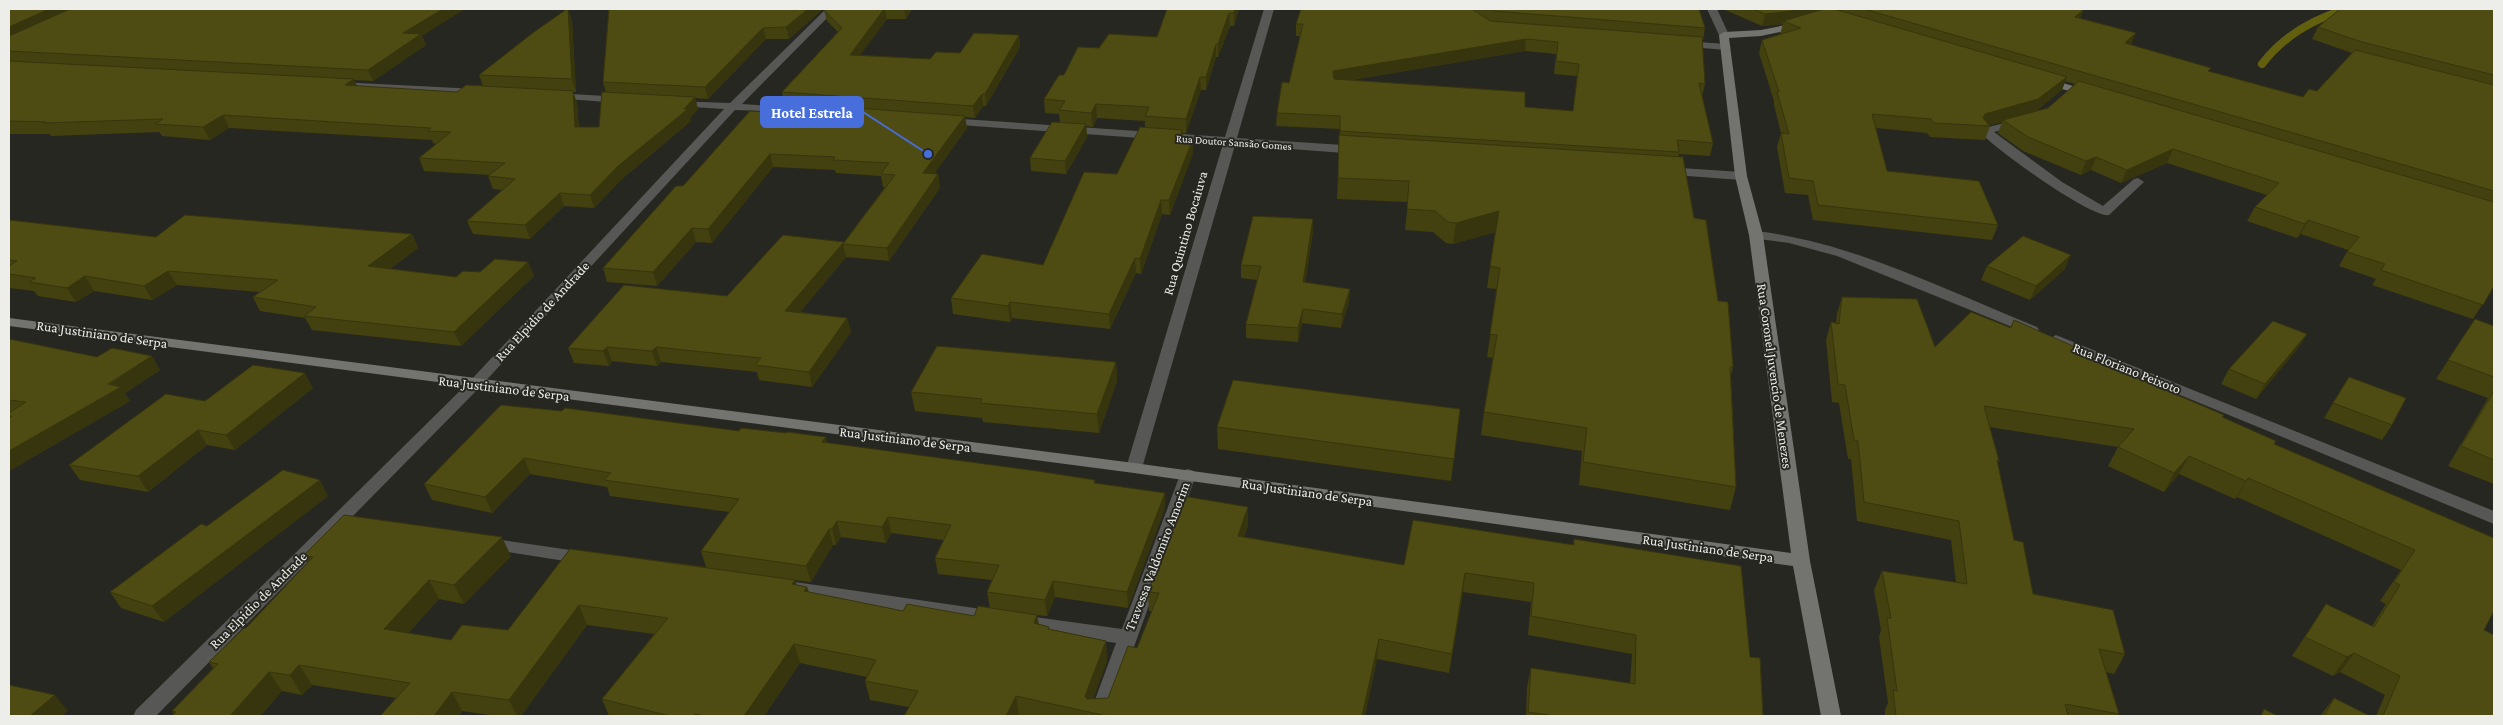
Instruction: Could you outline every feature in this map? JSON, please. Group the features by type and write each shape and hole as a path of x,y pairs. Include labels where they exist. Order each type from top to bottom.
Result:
{"main road":[{"path":"1725,41 1805,25 1812,21"},
{"name":"Rua Coronel Juvencio de Menezes","path":"1725,41 1741,176 1756,235 1801,561 1830,716"},
{"path":"2033,77 2099,97"},
{"name":"Rua Justiniano de Serpa","path":"9,322 475,384 1188,475 1801,561"}],"street":[{"name":"Rua Elpidio de Andrade","path":"143,716 475,384 733,106 831,9"},
{"name":"Rua Quintino Bocaiuva","path":"1134,468 1269,9"},
{"path":"1676,43 1725,41 1712,9"},
{"path":"326,84 485,92"},
{"path":"2058,100 2071,88"},
{"path":"544,96 634,100"},
{"path":"663,102 802,111"},
{"path":"2029,119 1985,131 2025,162 2086,204 2104,212 2138,182"},
{"name":"Rua Doutor Sansão Gomes","path":"931,120 1367,151"},
{"path":"1652,170 1741,176"},
{"name":"Rua Floriano Peixoto","path":"1756,235 1790,239 1842,253 2494,518"},
{"name":"Travessa Valdomiro Amorim","path":"1099,716 1126,637 1188,475"},
{"path":"336,522 356,525"},
{"path":"474,542 603,561"},
{"name":"Travessa Valdomiro Amorim","path":"771,585 1126,637"}],"building":[{"path":"9,9 49,9 9,27"},
{"path":"70,9 443,9 403,33 421,34 368,70 9,51 9,36"},
{"path":"567,9 572,79 479,75 534,32"},
{"path":"609,9 808,9 786,27 763,28 705,87 603,82"},
{"path":"825,9 884,9 850,55 930,59 936,52 960,53 974,33 1019,35 985,94 982,94 973,106 782,92 842,28"},
{"path":"1167,9 1235,9 1234,13 1229,13 1218,44 1216,44 1206,77 1200,77 1186,119 1145,116 1149,107 1096,104 1091,113 1059,110 1065,101 1044,99 1059,75 1064,75 1078,47 1099,48 1109,34 1157,37"},
{"path":"1301,9 1472,9 1490,21 1702,37 1705,84 1699,83 1713,143 1677,140 1679,152 1340,131 1340,116 1277,113 1282,82 1289,83 1303,24 1296,24","holes":["1526,39 1558,42 1556,61 1579,64 1573,111 1525,107 1525,92 1334,79 1333,71"]},
{"path":"1490,9 1699,9 1705,28 1494,11"},
{"path":"1753,9 1798,9 1765,14"},
{"path":"1824,9 1834,9 2067,77 2038,99 1985,114 1983,118 1990,126 1934,123 1931,119 1872,114 1887,171 1979,181 1998,225 1818,205 1813,181 1789,178 1781,133 1789,134 1777,92 1779,92 1762,40 1801,28 1783,21"},
{"path":"1864,9 2084,9 2075,17 2136,33 2125,43 2211,68 2208,71 2303,97 2309,89 2317,91 2355,50 2494,85 2494,191"},
{"path":"2340,9 2494,9 2494,75 2362,42 2318,27"},
{"path":"9,61 354,79 345,85 457,92 466,85 573,91 575,127 599,127 602,92 695,97 684,109 688,109 618,166 590,195 560,193 525,225 467,221 515,179 488,176 505,163 419,158 451,132 428,131 431,128 223,115 203,127 155,124 163,119 44,123 46,122 9,121"},
{"path":"2079,81 2494,202 2494,286 2483,305 2381,270 2385,264 2347,252 2359,237 2308,220 2305,224 2255,207 2279,183 2173,149 2127,170 2096,157 2086,161 2028,137 2003,120 2048,108"},
{"path":"772,102 965,116 923,173 938,174 887,248 843,244 895,175 881,174 889,163 833,160 835,157 770,154 708,229 692,228 653,272 603,268 676,186 683,186 750,111 763,112"},
{"path":"1052,122 1086,124 1065,161 1030,158"},
{"path":"1140,127 1182,130 1180,138 1193,139 1169,200 1161,200 1140,259 1135,258 1109,314 1010,302 1008,306 951,298 982,254 1043,265 1084,172 1117,174"},
{"path":"1339,135 1683,157 1694,218 1706,220 1718,301 1728,302 1733,367 1730,367 1736,487 1583,462 1587,428 1484,412 1497,335 1490,334 1500,268 1490,266 1499,211 1456,223 1448,222 1435,211 1407,209 1409,181 1338,178"},
{"path":"185,215 412,234 368,266 456,277 463,271 480,272 495,259 528,262 454,332 304,316 316,307 253,297 278,280 168,271 144,286 85,276 67,288 29,282 36,278 9,274 9,266 17,261 9,260 9,220 156,237"},
{"path":"1253,216 1313,219 1303,282 1350,289 1342,314 1303,309 1298,328 1246,324 1261,266 1241,265"},
{"path":"783,235 844,242 785,311 847,318 809,372 755,365 761,358 656,347 652,351 607,347 603,351 568,348 624,285 727,296"},
{"path":"2023,236 2071,255 2036,286 1987,266"},
{"path":"1842,297 1917,299 1935,347 1971,312 2011,328 2014,320 2084,351 2083,355 2224,415 2222,417 2276,441 2274,444 2494,538 2494,611 2484,630 2494,635 2494,716 2383,716 2400,676 2354,653 2347,657 2305,637 2326,604 2374,627 2400,585 2394,582 2415,550 2248,478 2246,481 2189,456 2174,473 2118,447 2134,429 1984,406 1999,461 1997,460 2014,540 2023,542 2033,594 2113,610 2125,654 2099,649 2119,714 2065,704 2068,716 1896,716 1893,690 1897,691 1887,618 1891,618 1882,571 1967,584 1959,521 1864,502 1858,441 1854,440 1845,385 1838,384 1831,322 1839,324"},
{"path":"2475,319 2494,326 2494,377 2448,360"},
{"path":"2273,321 2307,334 2265,384 2229,369"},
{"path":"9,339 97,357 112,348 152,356 108,384 121,387 9,451 9,418 12,416 9,416 9,413 26,402 9,400"},
{"path":"937,346 1116,362 1097,414 980,403 982,399 911,392"},
{"path":"253,365 305,373 226,435 198,430 138,476 69,465 166,394 205,401"},
{"path":"2349,377 2406,398 2392,425 2333,403"},
{"path":"1233,380 1460,409 1454,459 1217,427"},
{"path":"2494,391 2494,460 2461,446"},
{"path":"501,405 562,411 565,408 739,431 741,428 826,437 822,442 1037,471 1095,480 1094,483 1165,493 1127,592 1053,581 1045,600 987,592 999,565 935,558 951,525 888,517 882,527 837,521 832,529 829,529 806,566 701,551 739,499 604,480 611,473 524,458 485,497 424,484"},
{"path":"283,470 320,480 152,606 110,592 201,524 207,526"},
{"path":"1183,496 1248,507 1238,536 1404,565 1413,520 1574,545 1574,539 1741,566 1750,657 1760,658 1763,716 1555,716 1528,712 1531,668 1635,684 1636,635 1531,616 1534,583 1465,573 1452,654 1379,639 1362,716 1107,716 1016,696 1006,716 904,716 918,691 865,681 876,660 794,644 744,716 706,716 695,714 694,716 670,716 602,699 668,618 579,605 509,700 452,692 434,716 380,716 410,683 299,665 290,675 269,672 230,716 171,716 176,712 172,711 218,664 209,662 246,628 313,557 303,556 344,515 502,537 454,585 429,580 384,629 451,640 462,625 508,630 570,549 795,580 792,584 807,587 804,591 903,611 907,604 974,616 978,606 1037,615 1034,623 1049,627 1048,629 1106,641 1085,696 1087,699 1108,698 1128,646 1137,648 1159,593 1148,592"},
{"path":"9,685 55,695 30,716 9,716"},
{"path":"2334,698 2370,716 2324,716"},
{"path":"2264,709 2278,716 2261,716"}],"waterway":[{"path":"2262,64 2280,45 2300,29 2322,18 2347,9"}],"place":[{"name":"Hotel Estrela","path":"928,154"}]}
